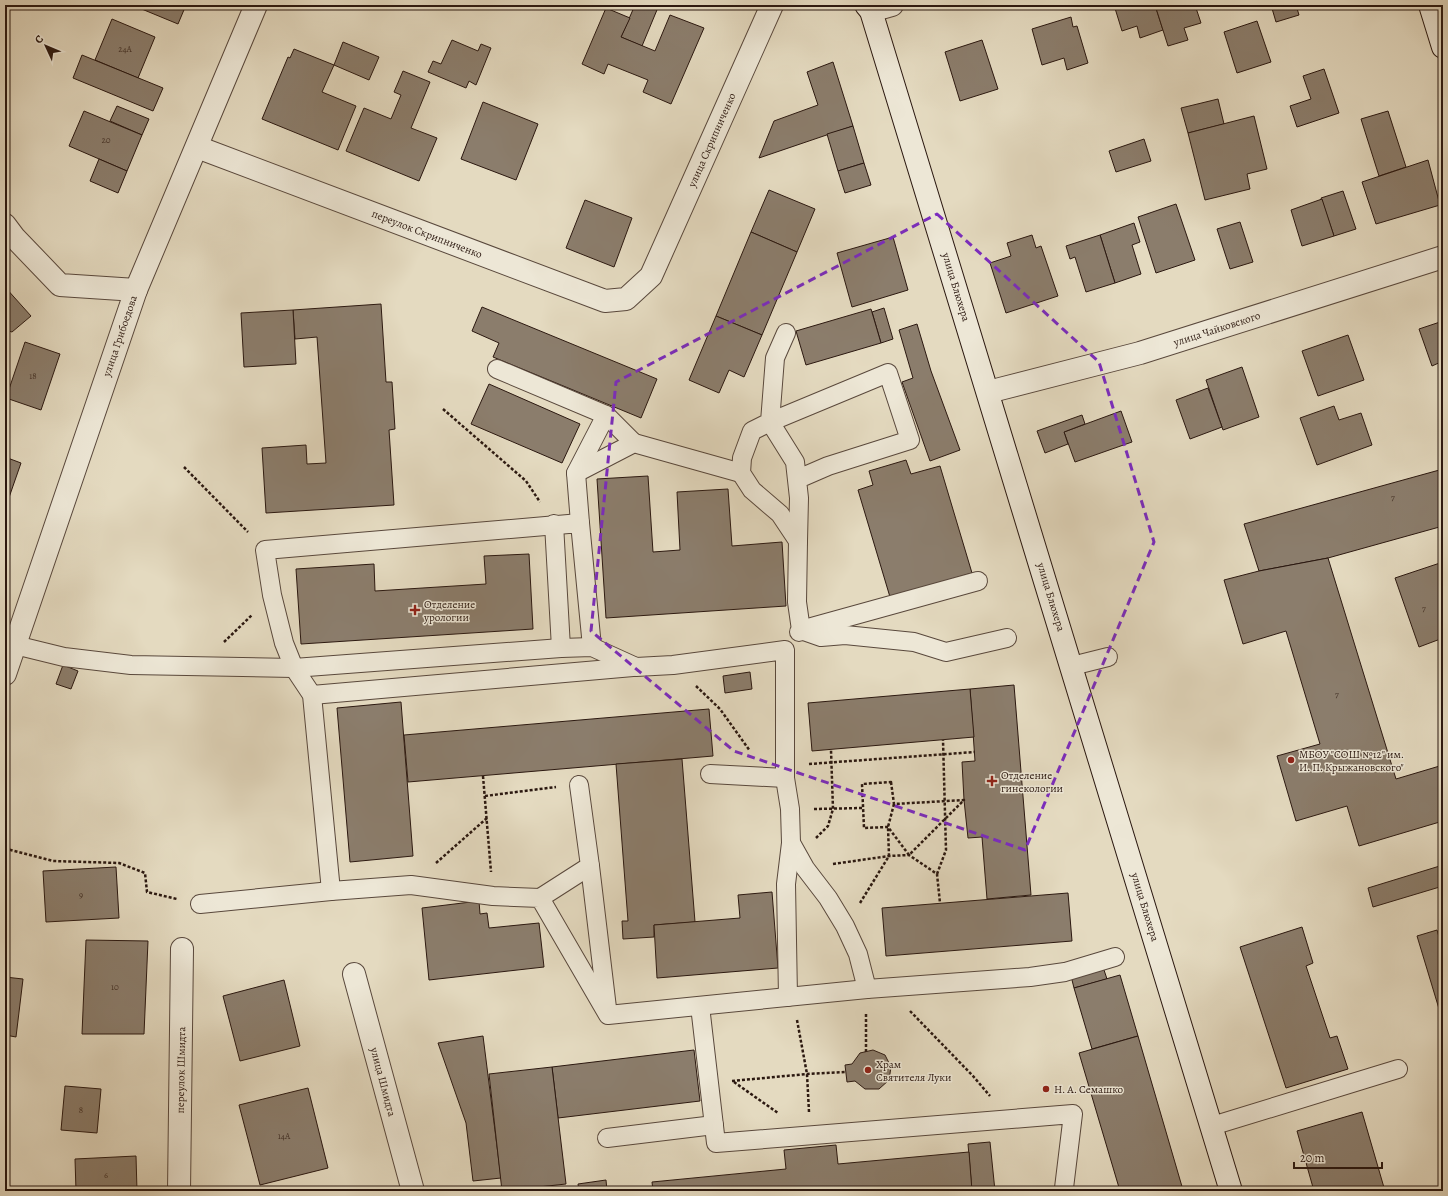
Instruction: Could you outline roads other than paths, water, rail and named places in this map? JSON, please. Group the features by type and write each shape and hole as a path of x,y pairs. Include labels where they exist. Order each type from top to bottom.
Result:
{"street":[{"name":"улица Грибоедова","path":"5,674 136,290 256,5"},
{"name":"улица Скрипниченко","path":"651,276 772,5"},
{"path":"869,8 892,5"},
{"path":"1430,5 1443,47"},
{"name":"улица Блюхера","path":"869,8 1072,666 1231,1191"},
{"name":"переулок Скрипниченко","path":"197,147 605,301 626,299 651,276"},
{"path":"5,225 14,237 60,285 136,290"},
{"name":"улица Чайковского","path":"988,392 1140,353 1443,258"},
{"name":"переулок Шмидта","path":"179,1191 182,949"},
{"name":"улица Шмидта","path":"354,974 413,1191"}],"lane":[{"path":"786,333 775,358 770,422 795,462 798,479 797,602 801,630"},
{"path":"497,369 606,415 634,443 741,472"},
{"path":"798,479 828,466 910,440 888,373 770,422 752,431 742,458 741,472 752,490 780,514 798,542"},
{"path":"592,647 576,473 606,415"},
{"path":"576,473 634,443"},
{"path":"331,891 312,695 294,668 284,643 272,594 265,550 554,524 580,523"},
{"path":"554,524 561,648"},
{"path":"788,997 786,884 794,848 790,810 779,774 785,650 801,630 978,581"},
{"path":"801,630 821,637 845,635 914,642 946,652 1007,638"},
{"path":"15,645 64,657 131,665 294,668 592,647 636,667"},
{"path":"312,695 673,665 785,650"},
{"path":"1072,666 1108,657"},
{"path":"710,774 779,774"},
{"path":"579,785 608,1015"},
{"path":"794,848 805,868 828,898 845,926 858,954 866,989"},
{"path":"200,904 411,885 492,896 540,898 590,866"},
{"path":"540,898 608,1015"},
{"path":"608,1015 866,989 1030,977 1065,972 1115,957"},
{"path":"700,1006 716,1143 1073,1114 1064,1188 1066,1191"},
{"path":"1212,1126 1398,1069"},
{"path":"607,1138 714,1125"}],"place":[{"name":"Отделение урологии","path":"415,610"},
{"name":"МБОУ \"СОШ №12\" им. И. П. Крыжановского\"","path":"1291,760"},
{"name":"Отделение гинекологии","path":"992,781"},
{"name":"Храм Святителя Луки","path":"868,1070"},
{"name":"Н. А. Семашко","path":"1046,1089"}]}
